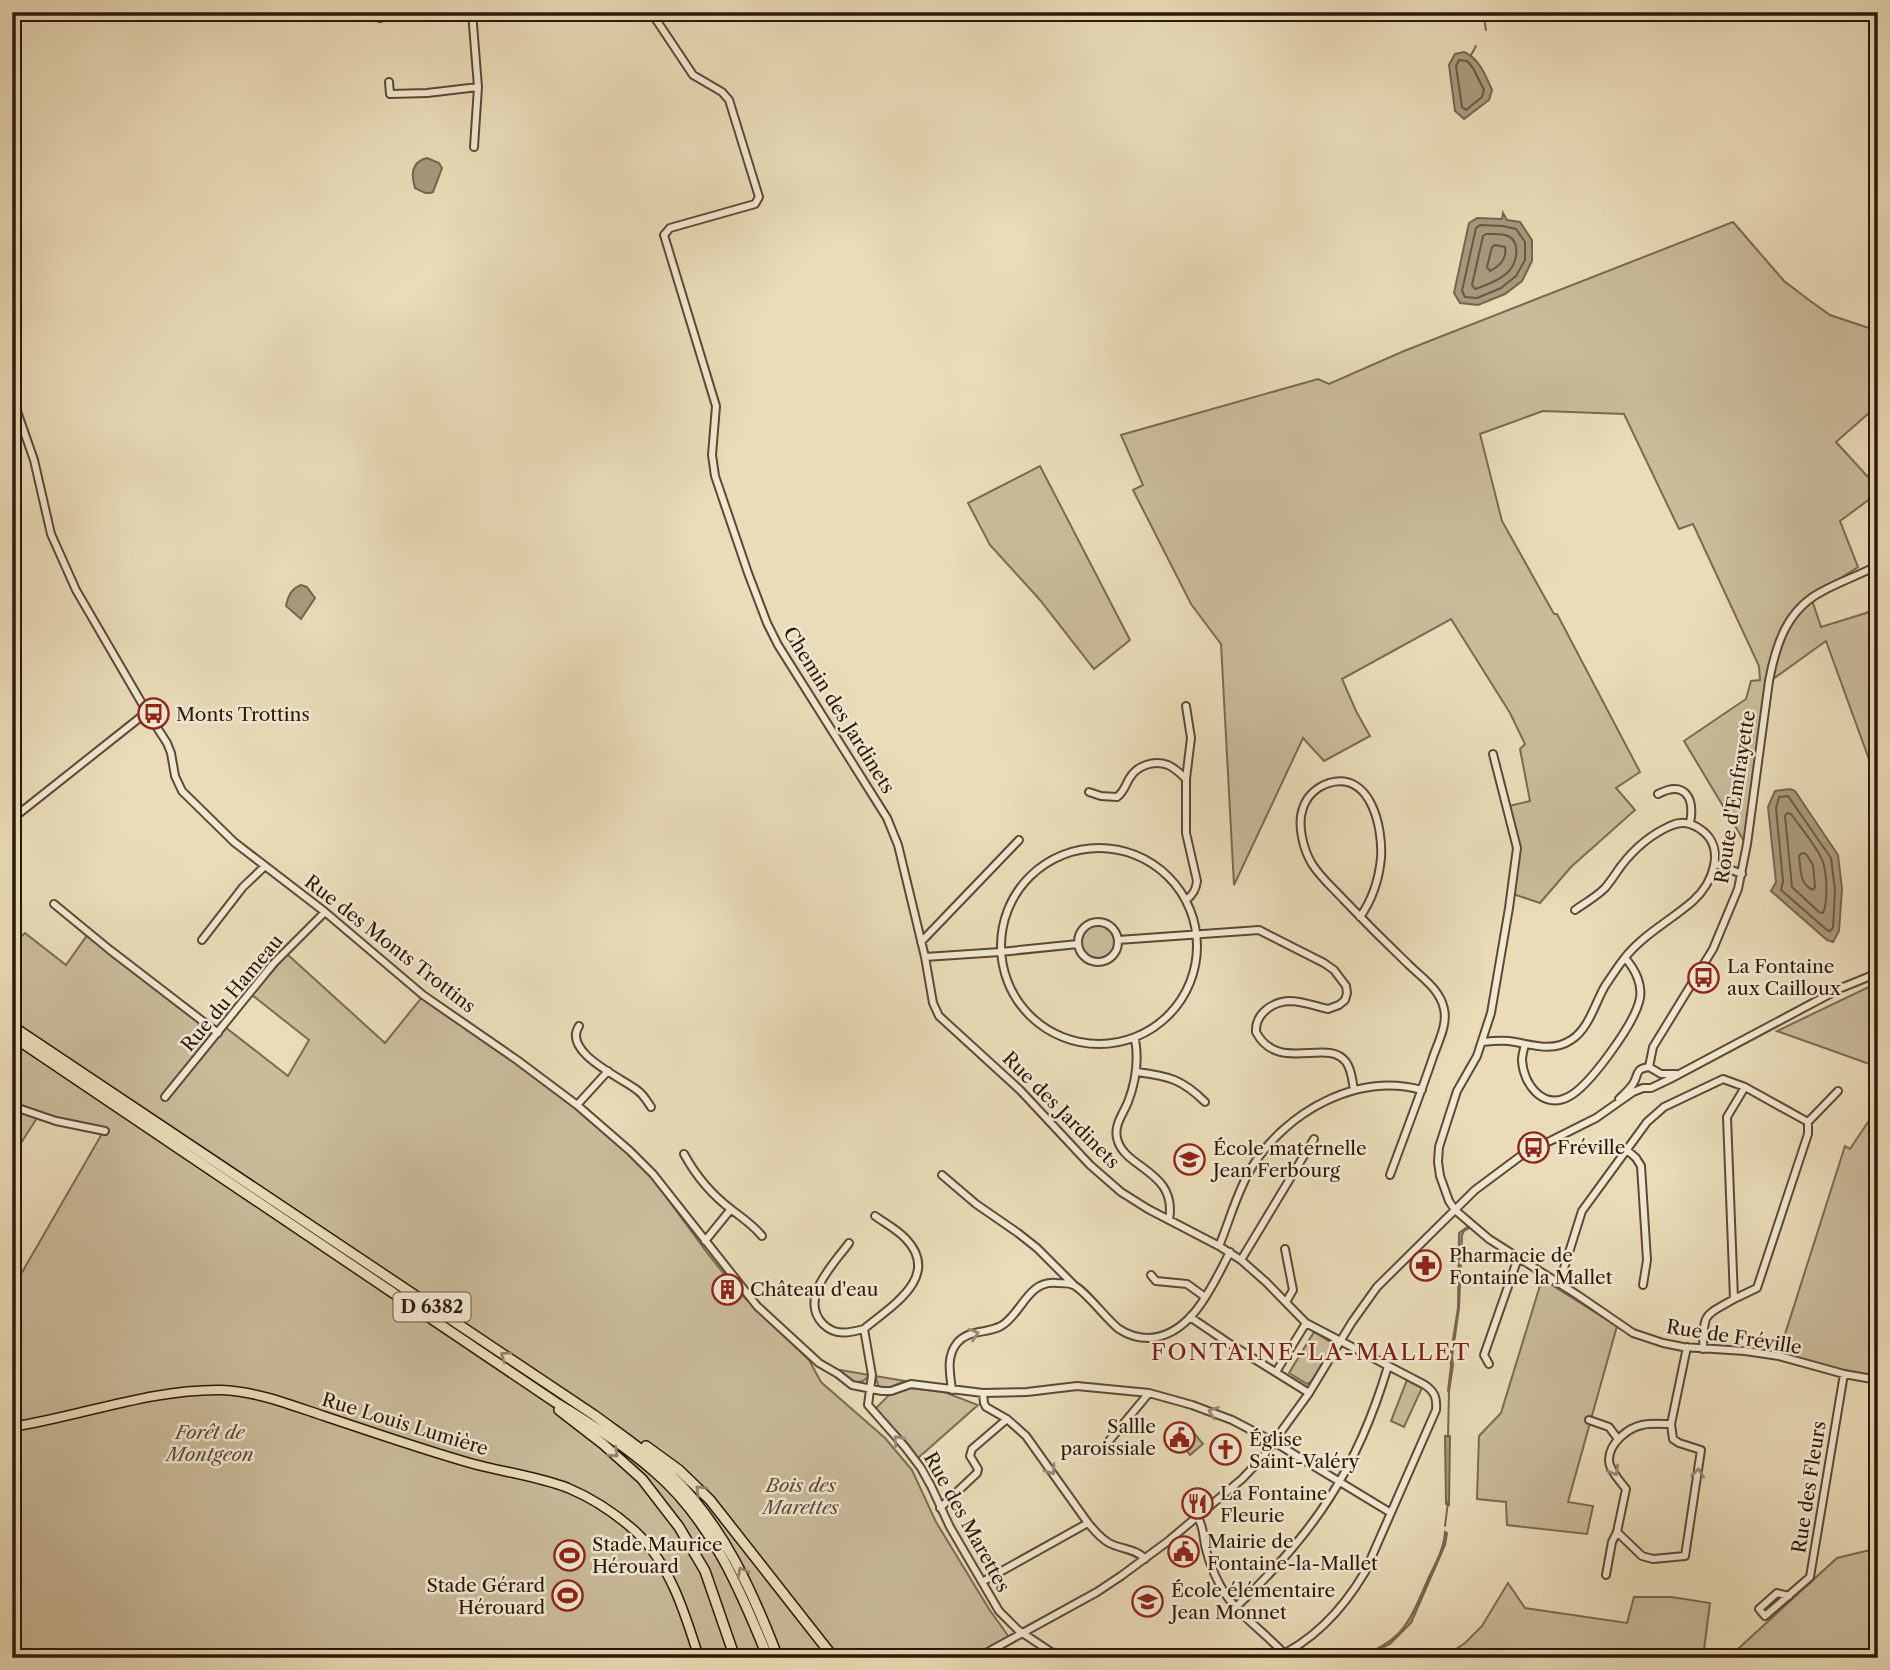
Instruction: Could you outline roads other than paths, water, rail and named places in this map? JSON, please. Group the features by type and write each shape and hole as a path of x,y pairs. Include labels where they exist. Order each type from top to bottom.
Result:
{"highway":[{"name":"D 6382","path":"12,1026 594,1415 648,1455 684,1488 734,1557 754,1597 778,1658"},
{"name":"D 6382","path":"12,1036 555,1402 609,1435 657,1473 718,1550 748,1608 768,1658"},
{"path":"462,1338 603,1444 642,1479 679,1527 705,1571 735,1658"},
{"path":"525,1369 617,1425 679,1471 710,1500 835,1658"}],"main road":[{"name":"Rue Louis Lumière","path":"12,1427 161,1396 226,1391 281,1402 472,1464 565,1487 610,1511 636,1532 652,1552 677,1595 699,1658"}],"street":[{"path":"380,18 399,12"},
{"path":"471,12 478,87 474,147"},
{"name":"Chemin des Jardinets","path":"651,12 693,75 722,92 729,100 759,197 755,204 670,228 664,234 716,407 712,455 715,476 767,623 797,676 887,818 898,845"},
{"path":"389,82 390,94 478,87"},
{"name":"Rue des Monts Trottins","path":"12,397 34,460 51,534 76,590 167,743 172,753 175,776 182,791 234,842 325,912 423,995 577,1105 630,1151 653,1174 757,1306 818,1363 852,1385 869,1389"},
{"name":"Route d'Emfrayette","path":"1649,1067 1653,1047 1713,949 1733,903 1742,873 1773,659 1784,629 1806,601 1823,590 1878,565"},
{"path":"1186,706 1191,738 1186,779 1186,833 1197,881 1192,895 1186,900"},
{"path":"12,819 147,712"},
{"path":"1455,1210 1445,1194 1440,1175 1439,1147 1457,1091 1482,1042 1497,984 1517,848 1493,754"},
{"path":"1089,792 1117,797 1123,793 1134,771 1147,764 1168,765 1186,779"},
{"path":"1360,917 1374,891 1381,860 1376,814 1359,788 1349,783 1329,783 1310,795 1300,815 1310,861 1360,917 1435,990 1444,1006 1443,1027 1390,1175"},
{"path":"1658,794 1670,789 1685,793 1692,807 1689,823"},
{"path":"1482,1042 1509,1041 1540,1047 1557,1046 1576,1036 1625,958 1703,890 1716,864 1714,845 1710,838 1689,823 1671,826 1644,841 1606,886 1575,910"},
{"path":"921,942 1019,840"},
{"name":"Rue des Jardinets","path":"898,845 925,957 933,1003 939,1016 1020,1090 1090,1165 1121,1192 1230,1252 1306,1322 1432,1390 1437,1402 1436,1410 1365,1572 1353,1592 1319,1630 1286,1656 1275,1658"},
{"path":"1094,848 1116,849 1157,867 1173,882 1186,900 1197,935 1196,961 1183,997 1158,1026 1135,1038 1109,1045 1083,1044 1057,1036 1035,1022 1017,1002 1005,978 1000,952 1001,930 1007,909 1018,889 1033,873 1051,860 1094,848"},
{"path":"1716,864 1742,873"},
{"path":"202,940 243,887 265,866"},
{"path":"54,904 218,1032"},
{"name":"Rue du Hameau","path":"165,1097 273,964 325,912"},
{"path":"1093,922 1108,924 1118,940 1115,952 1103,962 1086,958 1080,952 1078,944 1082,929 1093,922"},
{"path":"1118,940 1259,930 1324,962 1346,986 1347,993 1343,1003 1328,1009 1288,1001 1277,1004 1268,1008 1258,1019 1256,1032 1271,1049 1290,1054 1332,1053 1339,1056 1348,1065 1354,1090"},
{"path":"925,957 1078,944"},
{"path":"1525,1044 1522,1061 1525,1076 1537,1095 1544,1099 1563,1100 1584,1085 1623,1035 1640,1002 1635,968 1625,958"},
{"path":"977,1658 1097,1592 1145,1559 1242,1479 1274,1442 1309,1393 1352,1322 1377,1287 1475,1190 1511,1163 1577,1128 1633,1092 1651,1088 1684,1072 1841,988 1878,973"},
{"path":"579,1026 575,1039 580,1048 640,1092 651,1107"},
{"path":"1135,1038 1137,1072 1128,1102 1116,1128 1116,1137 1123,1151 1156,1177 1163,1187 1171,1209 1169,1220"},
{"path":"1611,1107 1630,1088 1640,1069 1649,1067 1666,1074 1684,1072"},
{"path":"577,1105 608,1071"},
{"path":"1137,1072 1169,1076 1193,1090 1205,1102"},
{"path":"1656,1085 1657,1072"},
{"path":"1636,1079 1643,1088"},
{"path":"1559,1284 1582,1211 1647,1122 1664,1107 1723,1079 1745,1087 1808,1122"},
{"path":"1219,1246 1243,1184 1262,1153 1282,1130 1321,1104 1354,1090 1389,1086 1422,1090"},
{"path":"1734,1299 1727,1117 1745,1087"},
{"path":"1703,1349 1704,1321 1707,1314 1757,1288 1808,1134 1808,1122 1838,1091"},
{"path":"12,1106 56,1121 105,1131"},
{"path":"1241,1260 1314,1139"},
{"path":"1627,1150 1641,1167 1647,1260 1643,1285"},
{"path":"684,1154 691,1168 710,1191 753,1224 762,1236"},
{"path":"942,1175 976,1204 1018,1233 1120,1329 1133,1336 1146,1338 1174,1331 1190,1317 1205,1297 1230,1252"},
{"path":"705,1241 731,1209"},
{"name":"Rue de Fréville","path":"1455,1210 1489,1239 1633,1333 1663,1343 1687,1347 1779,1356 1844,1374 1878,1380"},
{"path":"849,1243 820,1282 814,1305 821,1322 828,1328 849,1334 864,1329 907,1292 916,1280 919,1266 915,1250 905,1237 875,1216"},
{"path":"1285,1248 1293,1290 1286,1302"},
{"path":"1489,1364 1484,1355 1518,1258"},
{"path":"1048,1282 1052,1264"},
{"path":"1151,1275 1156,1281 1187,1284 1205,1297"},
{"path":"952,1390 950,1356 963,1337 972,1332 995,1329 1003,1325 1033,1290 1048,1282 1074,1285"},
{"path":"1190,1317 1309,1393"},
{"path":"1276,1372 1306,1322"},
{"name":"Rue des Marettes","path":"864,1329 872,1375 869,1407 913,1458 931,1486 940,1508 999,1611 1023,1634 1060,1658"},
{"path":"1618,1532 1642,1556 1653,1559 1685,1556 1701,1450 1673,1439 1671,1424 1687,1347"},
{"path":"1236,1607 1283,1560 1319,1515 1340,1482 1368,1426 1388,1366"},
{"name":"Rue des Fleurs","path":"1789,1596 1777,1593 1759,1609 1765,1616 1789,1596 1810,1577 1844,1374"},
{"path":"869,1389 891,1391 911,1384 983,1393 1027,1392 1077,1386 1149,1394 1232,1419 1391,1513"},
{"path":"983,1393 986,1406 1007,1419 1026,1436 1099,1536 1110,1543 1141,1554 1145,1559"},
{"path":"1109,1441 1149,1394"},
{"path":"940,1508 977,1474 978,1469 970,1456 972,1449 1007,1419"},
{"path":"1588,1420 1609,1427 1618,1439"},
{"path":"1606,1575 1626,1489 1608,1461 1611,1450 1618,1439 1629,1431 1643,1425 1671,1424"},
{"path":"1198,1517 1212,1569 1221,1588 1236,1607 1286,1656"},
{"path":"982,1582 1088,1523"}],"water":[{"path":"1464,52 1478,63 1492,90 1489,100 1464,119 1455,111 1449,65 1455,54"},
{"path":"427,158 439,163 442,168 433,192 428,193 415,188 413,178 415,166"},
{"path":"1503,213 1507,220 1520,222 1532,240 1532,261 1522,281 1505,294 1478,305 1460,303 1454,293 1469,223 1477,218 1502,219"},
{"path":"301,585 307,587 315,598 301,619 286,606 290,593"},
{"path":"1775,791 1795,791 1838,855 1842,889 1839,931 1833,942 1827,940 1771,891 1776,882 1768,807"},
{"path":"1470,1225 1462,1235 1459,1308 1449,1392 1450,1358 1458,1308 1459,1233"},
{"path":"1445,1436 1450,1436 1449,1505 1446,1504"},
{"path":"1445,1532 1445,1545 1411,1623 1390,1644 1364,1657 1356,1658 1385,1644 1403,1628 1416,1607 1439,1556"}],"waterway":[{"path":"1483,12 1486,30"},
{"path":"1471,55 1476,46"},
{"path":"1448,1437 1449,1390"},
{"path":"1445,1526 1448,1502"}],"place":[{"name":"Monts Trottins","path":"153,714"},
{"name":"La Fontaine aux Cailloux","path":"1704,977"},
{"name":"Fréville","path":"1534,1147"},
{"name":"École maternelle Jean Ferbourg","path":"1190,1159"},
{"name":"Pharmacie de Fontaine la Mallet","path":"1426,1266"},
{"name":"Château d'eau","path":"727,1289"},
{"name":"Sallle paroissiale","path":"1179,1437"},
{"name":"Église Saint-Valéry","path":"1226,1450"},
{"name":"La Fontaine Fleurie","path":"1197,1504"},
{"name":"Mairie de Fontaine-la-Mallet","path":"1184,1552"},
{"name":"Stade Maurice Hérouard","path":"569,1555"},
{"name":"Stade Gérard Hérouard","path":"568,1596"},
{"name":"École élémentaire Jean Monnet","path":"1148,1601"}],"district":[{"name":"FONTAINE-LA-MALLET","path":"1311,1352"}],"park label":[{"name":"Forêt de Montgeon","path":"210,1443"},
{"name":"Bois des Marettes","path":"801,1496"}]}
